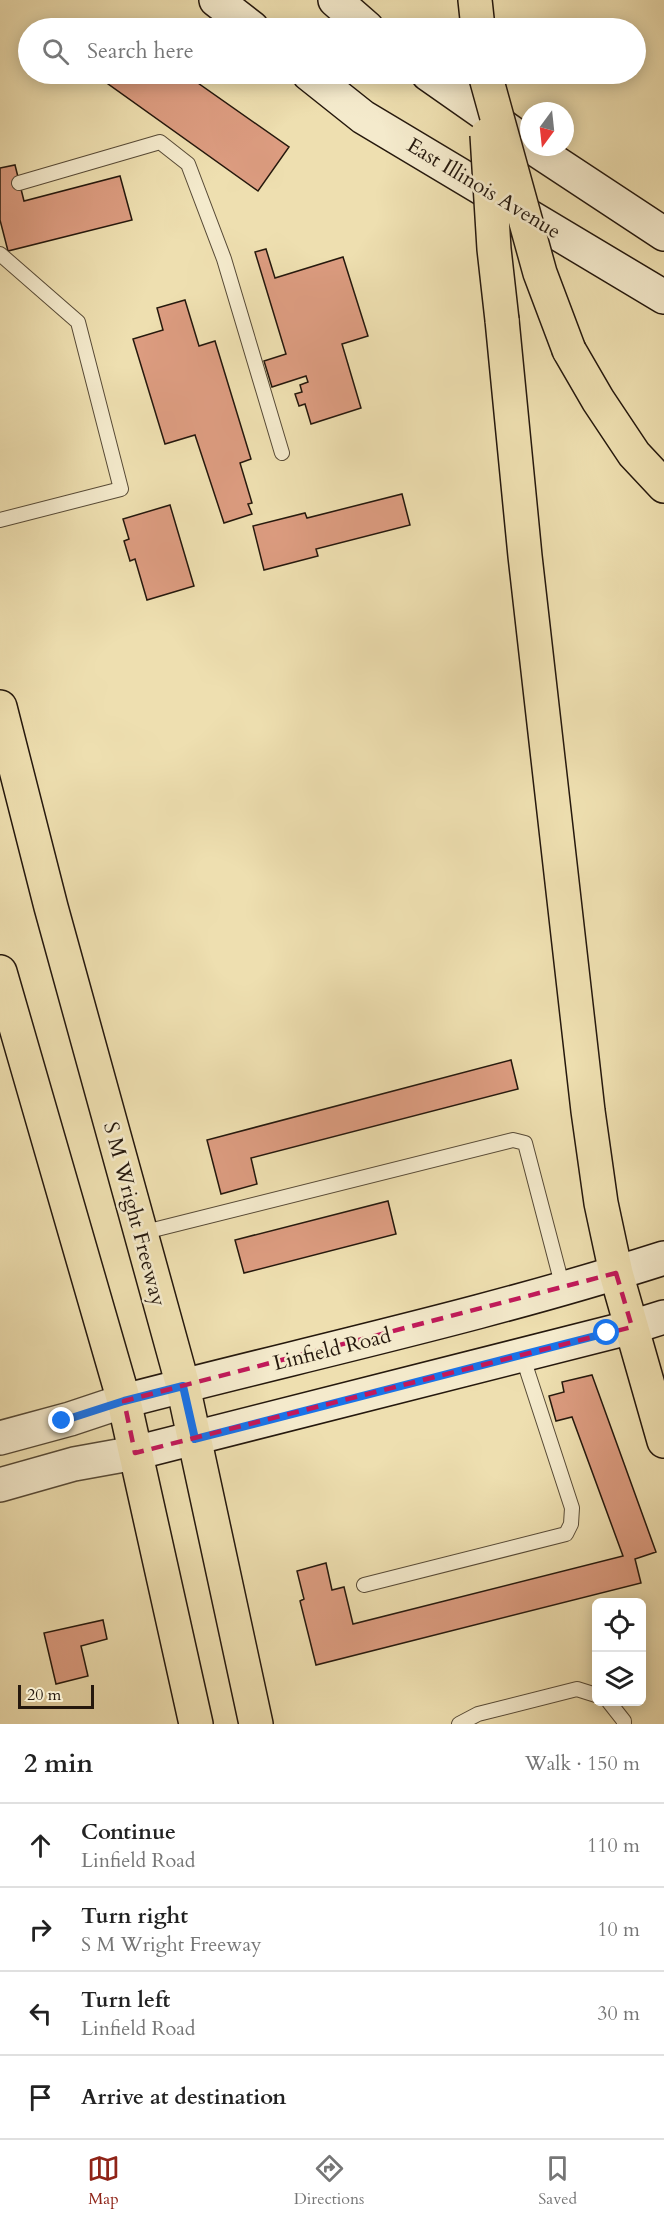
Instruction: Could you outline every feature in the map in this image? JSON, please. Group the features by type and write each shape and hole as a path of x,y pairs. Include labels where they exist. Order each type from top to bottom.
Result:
{"main road":[{"path":"216,0 239,18"},
{"path":"335,0 356,18"},
{"path":"475,0 477,18"},
{"name":"East Illinois Avenue","path":"322,84 363,117 664,297"},
{"path":"442,84 520,138"},
{"path":"485,84 494,249 525,556 588,1111 601,1203 616,1273 664,1441"},
{"path":"487,84 540,273 569,350 598,400 634,454 664,486"},
{"path":"546,156 664,234"},
{"name":"S M Wright Freeway","path":"0,707 54,918 183,1386 256,1724"},
{"path":"0,972 124,1401 196,1724"},
{"name":"Linfield Road","path":"0,1438 70,1419 124,1401 343,1347 664,1258"},
{"path":"0,1485 74,1464 195,1439 664,1317"}],"lane":[{"path":"19,183 160,141 188,164 224,259 282,453"},
{"path":"0,254 78,322 121,489 0,520"},
{"path":"141,1233 513,1140 525,1143 562,1288"},
{"path":"364,1585 566,1534 571,1524 572,1508 522,1355"},
{"path":"459,1724 478,1714 577,1689 592,1694"},
{"path":"613,1706 624,1724"}],"highlighted area":[{"path":"616,1273 632,1327 135,1453 124,1401"}],"building":[{"path":"108,84 199,84 289,147 258,191"},
{"path":"15,165 24,201 120,176 132,220 8,251 0,220 0,168"},
{"path":"266,249 275,278 343,257 368,336 342,344 361,408 311,424 305,404 299,406 295,394 302,392 300,385 308,382 306,376 272,387 264,361 286,354 255,252"},
{"path":"185,300 199,346 215,341 251,459 240,463 252,503 248,504 252,514 224,523 195,435 165,444 133,339 163,330 157,308"},
{"path":"402,494 410,525 316,549 318,556 264,570 253,526 305,513 307,518"},
{"path":"170,505 194,586 147,600 135,559 130,561 124,541 129,539 123,519"},
{"path":"511,1060 518,1089 251,1158 257,1184 221,1194 207,1140"},
{"path":"388,1201 396,1234 244,1273 235,1240"},
{"path":"592,1375 656,1552 635,1559 641,1583 316,1665 300,1601 304,1599 297,1571 326,1563 332,1590 344,1587 353,1624 623,1556 572,1417 556,1421 549,1396 564,1392 562,1382"},
{"path":"103,1620 107,1639 81,1646 88,1676 56,1684 44,1633"}],"route":[{"path":"62,1421 124,1401 183,1386 195,1439 607,1333"}]}
